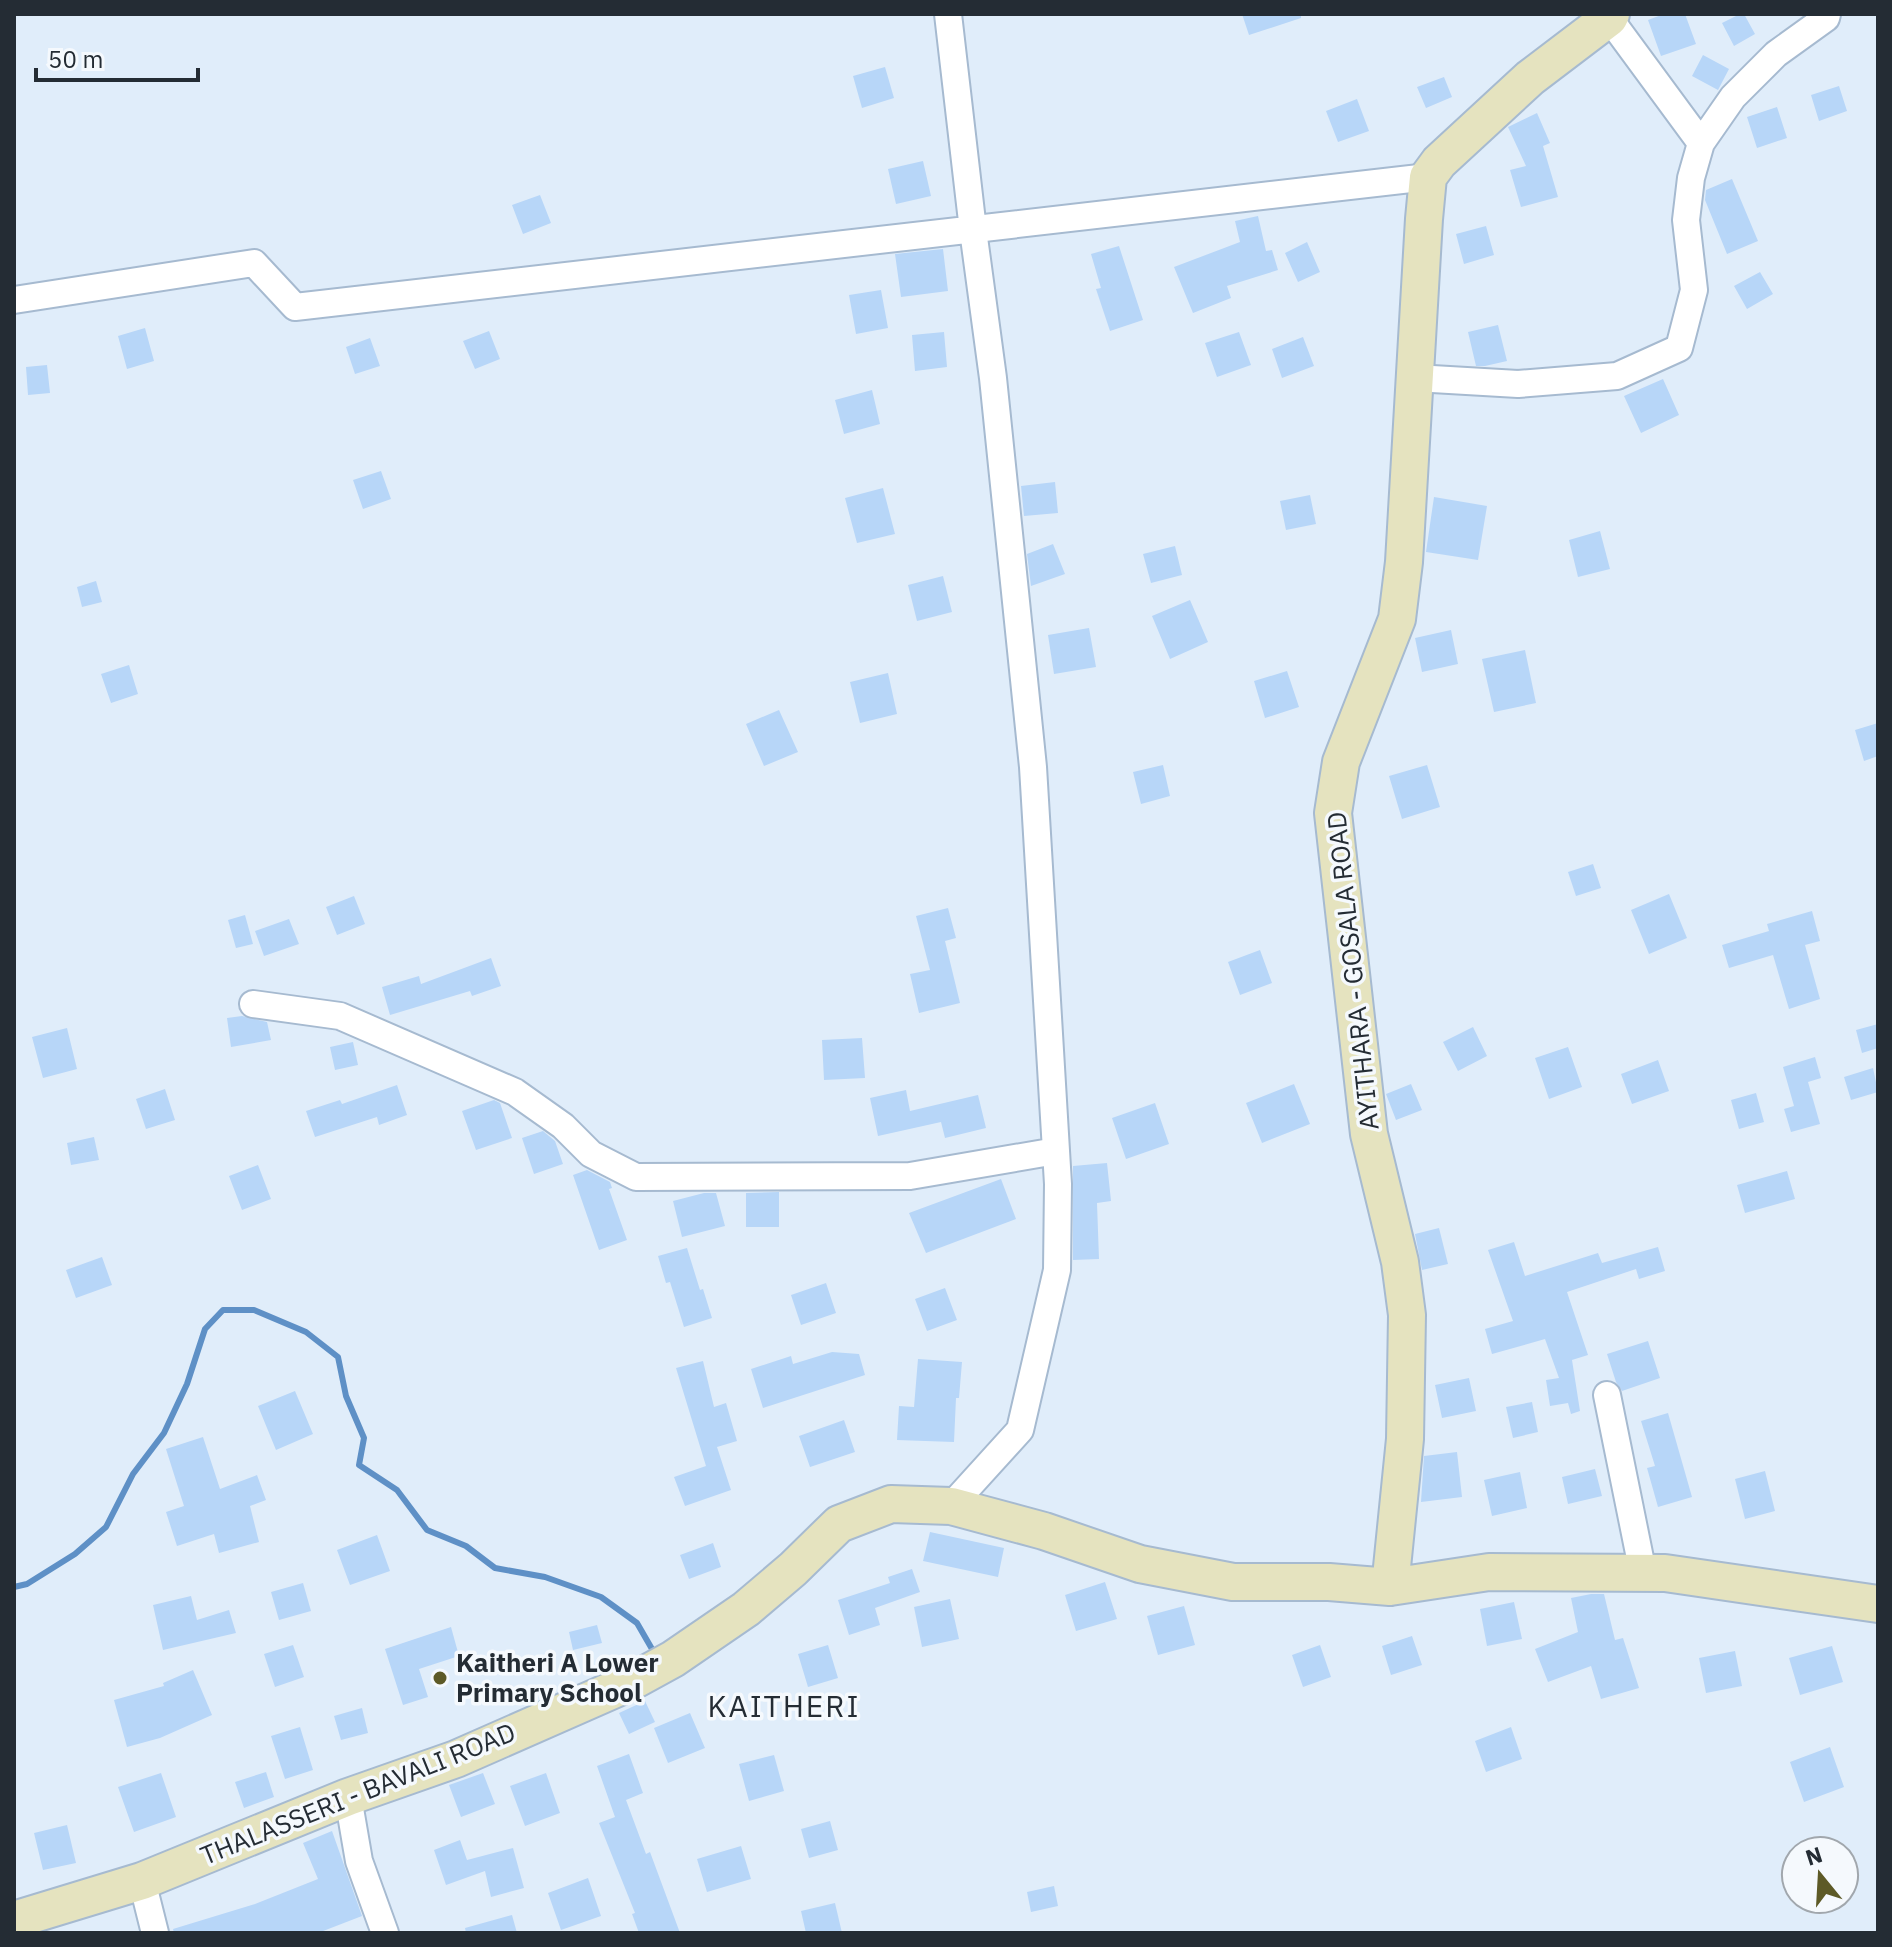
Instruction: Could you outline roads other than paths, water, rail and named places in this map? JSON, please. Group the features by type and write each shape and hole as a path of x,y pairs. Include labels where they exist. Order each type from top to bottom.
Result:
{"main road":[{"path":"1428,177 1439,162 1530,78 1610,16"},
{"name":"AYITHARA - GOSALA ROAD","path":"1390,1587 1405,1439 1407,1315 1400,1262 1369,1134 1333,813 1341,762 1397,619 1404,562 1428,177"},
{"name":"THALASSERI - BAVALI ROAD","path":"14,1920 142,1881 348,1797 456,1759 524,1727 593,1700 673,1659 746,1609 839,1524 891,1504 951,1506 1044,1531 1140,1564 1233,1582 1329,1582 1390,1587 1489,1572 1665,1573 1878,1604"}],"street":[{"path":"948,14 993,378 1033,767 1056,1151 1057,1270 1020,1430 951,1506"},
{"path":"1415,378 1518,384 1617,376 1679,348 1694,290 1686,220 1691,178 1701,143 1733,97 1776,54 1826,18 1827,14"},
{"path":"1610,16 1701,143"},
{"path":"14,300 254,263 295,307 1428,177"},
{"path":"253,1004 340,1016 515,1092 563,1126 591,1154 636,1177 910,1176 1056,1151"},
{"path":"1607,1395 1643,1573"},
{"path":"348,1797 359,1861 385,1933"},
{"path":"142,1881 155,1933"}],"waterway":[{"path":"14,1587 27,1584 75,1554 106,1527 133,1474 164,1433 187,1384 205,1329 223,1310 254,1310 306,1332 338,1357 346,1396 364,1438 359,1465 397,1490 427,1530 466,1546 495,1568 545,1577 601,1597 637,1623 652,1649"}],"place":[{"name":"Kaitheri A Lower Primary School","path":"440,1678"}],"district":[{"name":"KAITHERI","path":"784,1707"}]}
